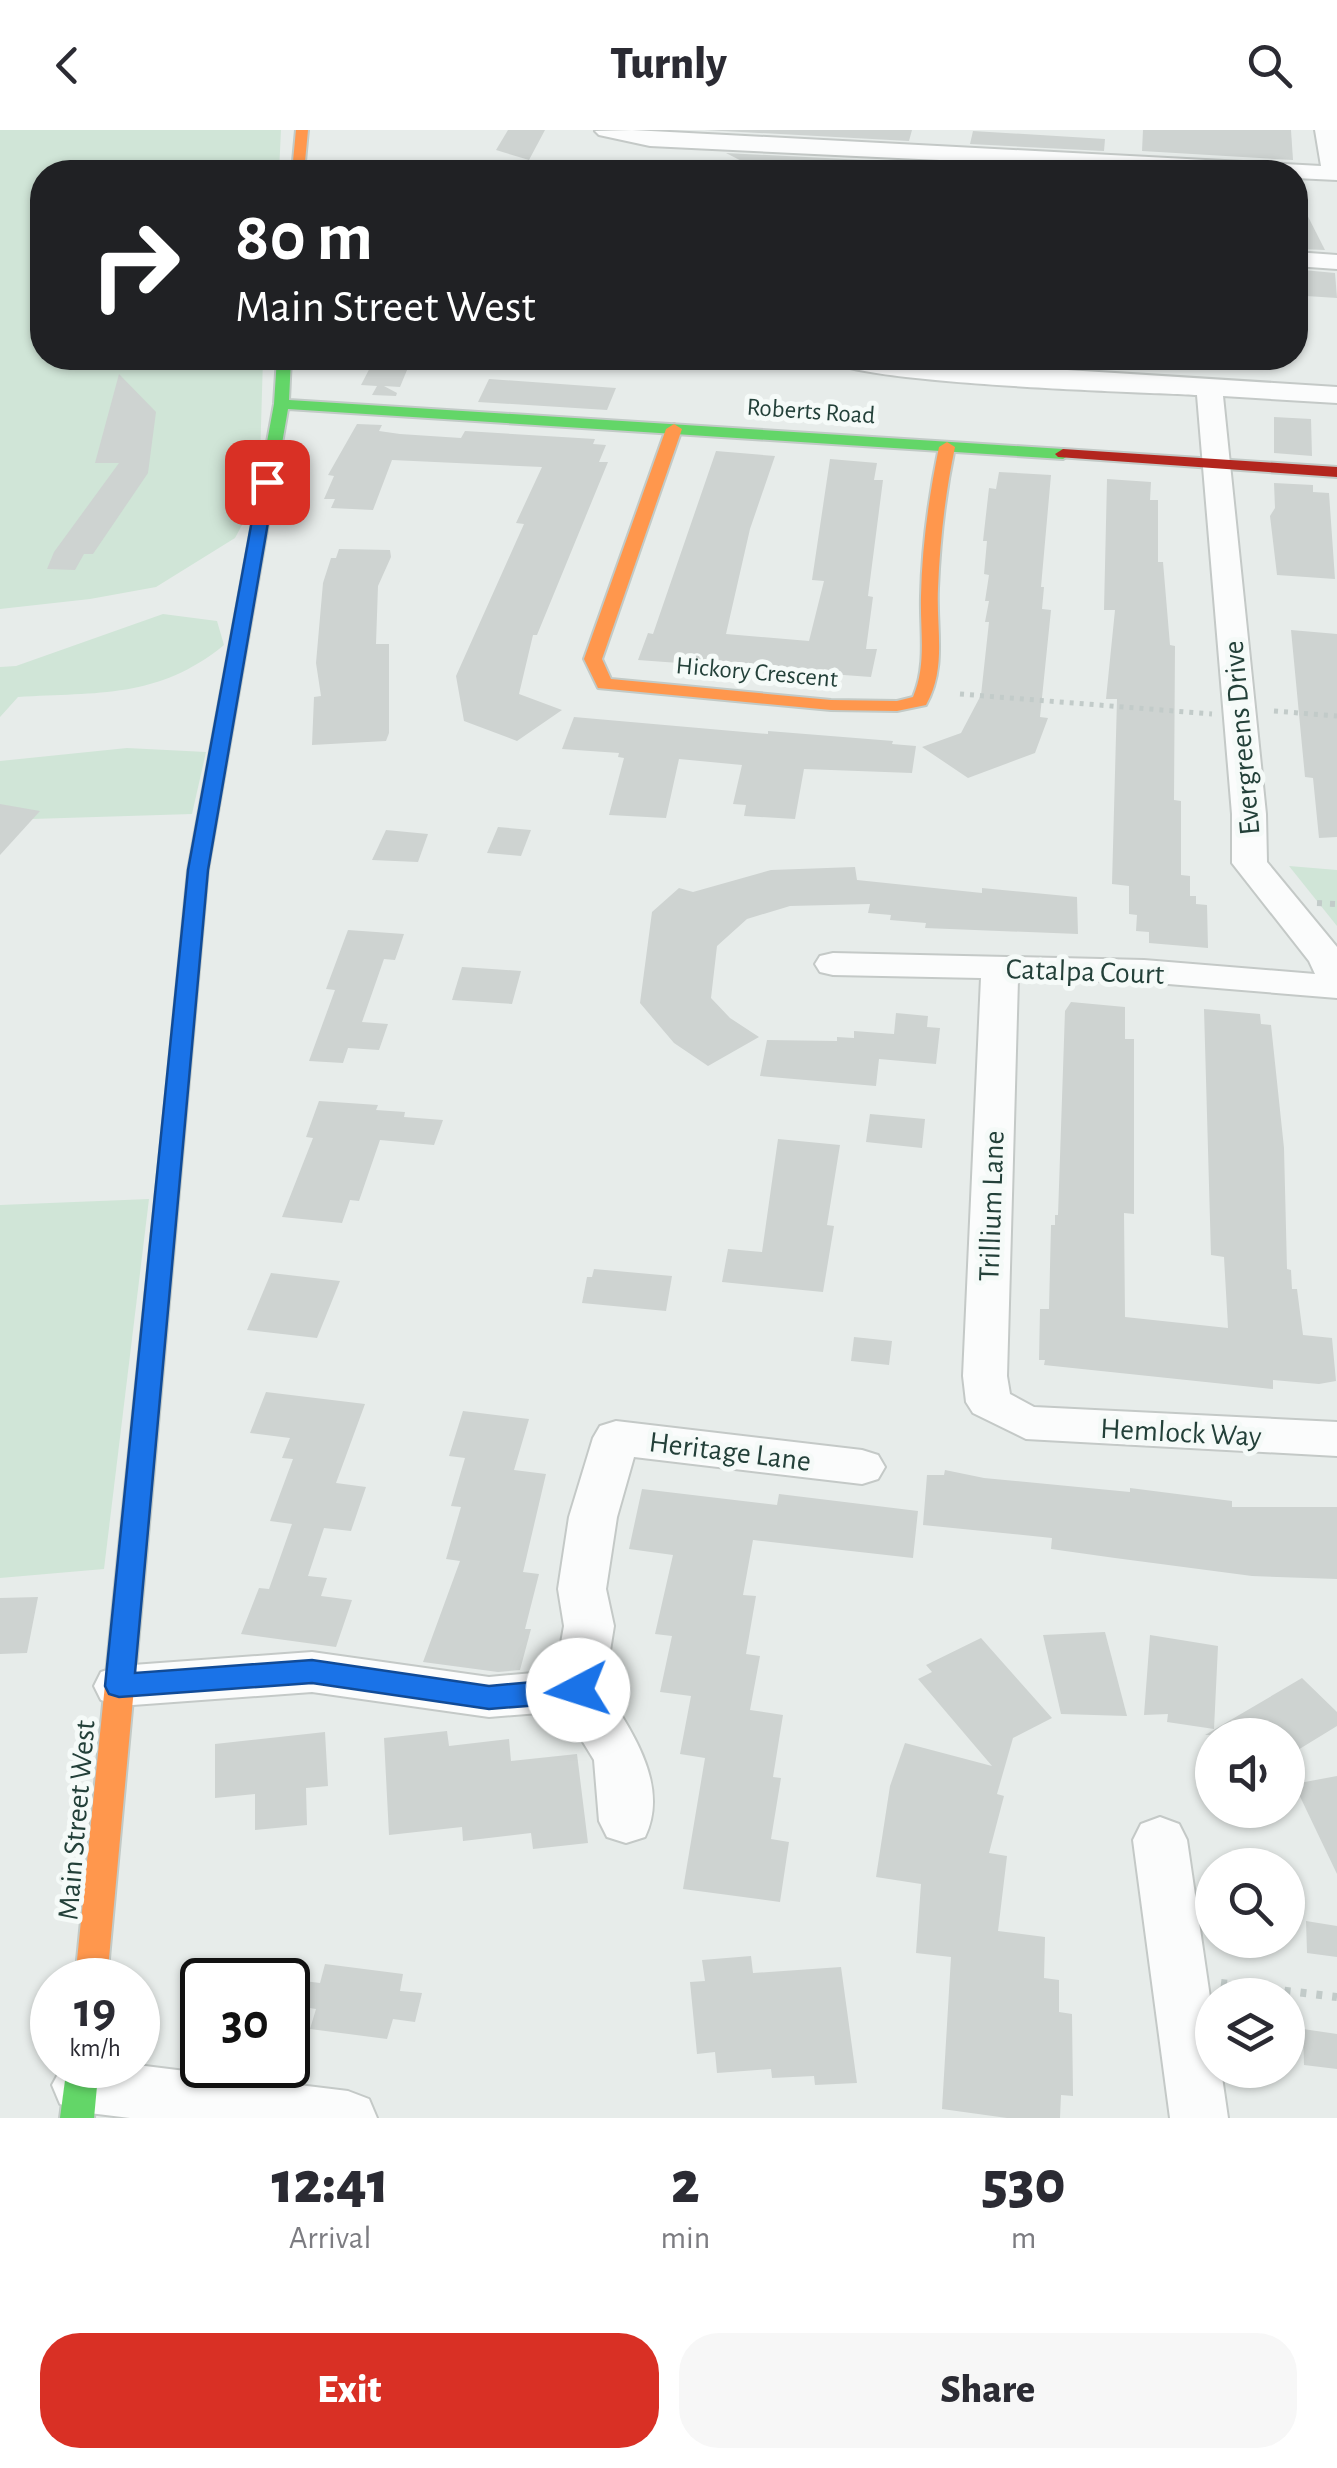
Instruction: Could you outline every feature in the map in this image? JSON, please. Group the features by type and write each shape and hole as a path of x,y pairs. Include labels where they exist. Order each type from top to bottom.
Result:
{"street":[{"path":"299,160 302,130"},
{"path":"936,154 940,130"},
{"path":"1308,170 1335,173 1326,130"},
{"path":"606,132 650,140 936,154 1132,153 1203,160"},
{"path":"1308,259 1337,262"},
{"name":"Main Street West","path":"93,1958 198,870 281,404 283,370"},
{"path":"909,370 1337,395"},
{"name":"Evergreens Drive","path":"1208,387 1250,863 1327,959 1337,985"},
{"name":"Roberts Road","path":"281,404 1337,472"},
{"name":"Hickory Crescent","path":"674,429 593,659 598,675 604,684 631,688 831,705 896,706 920,701 929,683 937,493 947,447"},
{"name":"Catalpa Court","path":"832,964 1144,971 1337,985"},
{"name":"Trillium Lane","path":"1000,968 985,1376 989,1402 1026,1423"},
{"name":"Hemlock Way","path":"1026,1423 1337,1439"},
{"name":"Heritage Lane","path":"578,1690 589,1626 582,1589 593,1518 616,1438 862,1467"},
{"path":"119,1686 312,1672 489,1697 578,1690 620,1757 626,1822"},
{"path":"1160,1840 1199,2118"},
{"path":"80,2089 348,2118"}],"path":[{"path":"952,694 1223,715"},
{"path":"1274,711 1337,716"},
{"path":"1316,903 1337,904"},
{"path":"1180,1980 1337,1997"}],"green space":[{"path":"0,130 281,130 280,160 30,160 30,370 263,370 259,494 235,538 156,587 0,609"},
{"path":"163,614 217,621 224,645 199,663 151,684 101,693 18,697 0,717 0,667 16,666"},
{"path":"127,748 206,752 192,814 0,820 0,761"},
{"path":"1289,866 1337,870 1337,926"},
{"path":"149,1199 104,1569 0,1578 0,1205"}],"building":[{"path":"508,130 545,130 529,160 496,150"},
{"path":"704,130 912,130 909,141"},
{"path":"1143,130 1291,130 1293,160 1142,151"},
{"path":"973,131 1105,139 1104,151 970,144"},
{"path":"726,153 864,160 740,160"},
{"path":"1308,217 1325,250 1308,249"},
{"path":"1308,270 1335,273 1337,298 1308,296"},
{"path":"369,370 407,370 400,387 384,386 396,396 372,395 377,386 361,385"},
{"path":"119,374 156,412 148,473 93,554 84,554 75,570 47,569 54,552 119,463 95,463"},
{"path":"489,379 616,388 607,410 478,402"},
{"path":"1274,417 1311,419 1312,456 1274,453"},
{"path":"357,424 382,425 379,431 400,434 461,438 465,431 595,439 593,444 606,445 599,462 608,462 537,635 533,635 519,694 562,710 517,741 464,721 456,676 524,524 516,523 542,467 392,460 373,510 331,508 335,499 324,499 334,476 328,475"},
{"path":"716,451 775,456 750,529 726,634 809,641 824,581 812,580 830,459 877,463 874,480 883,480 868,596 873,597 866,649 877,649 871,677 638,660 648,633 653,634"},
{"path":"999,472 1051,475 1041,587 1042,609 1051,610 1040,717 1048,718 1035,753 968,778 922,747 961,733 981,695 989,622 985,622 989,601 985,601 989,575 984,574 987,541 983,541 989,488 996,489"},
{"path":"1107,479 1151,482 1150,500 1158,500 1158,562 1163,562 1170,645 1175,646 1174,800 1181,801 1181,875 1190,876 1190,896 1196,896 1196,904 1207,905 1208,948 1149,943 1149,932 1136,931 1137,915 1129,914 1129,886 1112,884 1117,699 1106,699 1115,610 1104,610"},
{"path":"1274,483 1313,485 1313,492 1329,493 1335,579 1277,575 1270,516 1275,508"},
{"path":"339,549 390,550 391,557 378,586 376,644 389,644 389,733 386,741 312,745 314,697 321,696 316,663 323,583 331,558 336,558"},
{"path":"1291,630 1337,634 1337,837 1319,838 1313,778 1305,777"},
{"path":"574,717 893,741 892,744 916,746 912,773 804,769 795,819 744,816 746,805 733,804 742,765 679,759 666,818 609,815 624,758 618,757 619,753 562,749"},
{"path":"0,804 40,811 0,855"},
{"path":"498,827 531,830 521,856 487,853"},
{"path":"386,830 428,834 418,862 372,860"},
{"path":"855,867 857,880 982,893 982,888 1077,897 1078,934 925,928 926,923 890,920 891,915 868,913 870,904 790,906 747,919 717,946 711,998 730,1018 759,1037 708,1066 674,1043 640,1003 652,912 679,888 693,892 771,870"},
{"path":"348,930 404,934 395,960 384,959 362,1022 388,1024 379,1050 348,1048 343,1063 309,1061 335,990 326,989"},
{"path":"462,967 521,971 512,1004 452,1000"},
{"path":"1071,1002 1125,1007 1125,1039 1134,1039 1134,1214 1124,1213 1125,1317 1228,1328 1224,1257 1211,1255 1204,1009 1260,1014 1261,1024 1271,1025 1284,1148 1287,1269 1291,1270 1292,1289 1297,1289 1303,1335 1332,1338 1336,1381 1319,1384 1273,1380 1273,1389 1044,1365 1045,1360 1039,1360 1040,1309 1049,1309 1051,1225 1055,1225 1058,1215 1065,1011"},
{"path":"896,1013 928,1016 927,1027 940,1028 936,1064 879,1059 876,1086 760,1076 767,1040 837,1041 837,1037 854,1038 854,1031 894,1034"},
{"path":"319,1101 378,1105 376,1110 405,1112 404,1117 443,1120 434,1145 380,1140 359,1201 350,1200 342,1223 282,1217 313,1138 306,1137"},
{"path":"870,1114 925,1119 922,1148 866,1142"},
{"path":"778,1139 840,1145 827,1225 834,1226 823,1292 722,1282 728,1249 762,1252"},
{"path":"594,1269 672,1276 666,1311 582,1303 587,1277 592,1277"},
{"path":"271,1273 340,1281 317,1338 247,1330"},
{"path":"854,1337 892,1341 889,1365 851,1361"},
{"path":"266,1392 365,1404 336,1483 366,1487 351,1531 324,1528 308,1576 327,1578 321,1596 352,1600 336,1647 241,1634 259,1588 269,1589 292,1524 270,1521 293,1459 282,1458 290,1438 250,1433"},
{"path":"463,1411 529,1419 514,1470 546,1474 523,1572 539,1574 525,1629 531,1629 520,1670 498,1672 423,1662 460,1561 446,1559 461,1507 451,1506 465,1458 449,1456"},
{"path":"945,1470 984,1478 1130,1492 1130,1488 1232,1501 1232,1507 1337,1507 1337,1579 1252,1576 1051,1549 1052,1538 923,1525 927,1475 944,1475"},
{"path":"642,1489 777,1505 779,1494 918,1511 913,1558 753,1540 743,1595 756,1596 746,1654 760,1656 750,1710 783,1715 773,1777 781,1778 771,1839 789,1842 780,1902 683,1889 705,1758 680,1754 691,1696 660,1692 672,1636 655,1634 673,1555 629,1549"},
{"path":"38,1597 27,1653 0,1654 0,1598"},
{"path":"1105,1632 1127,1716 1061,1714 1043,1635"},
{"path":"1150,1635 1218,1646 1215,1718 1195,1718 1195,1726 1167,1722 1168,1714 1144,1715"},
{"path":"981,1638 1052,1718 1013,1738 997,1794 1004,1796 989,1853 1007,1856 998,1931 1045,1937 1044,1978 1059,1980 1059,2012 1072,2014 1073,2096 1061,2095 1060,2118 1007,2118 942,2109 951,1957 916,1953 921,1884 876,1877 890,1786 905,1743 992,1766 918,1679 932,1672 926,1665"},
{"path":"1302,1678 1337,1712 1337,1726 1305,1746 1305,1718 1234,1718"},
{"path":"447,1731 449,1746 509,1739 511,1761 577,1754 588,1843 533,1849 531,1833 463,1841 462,1827 389,1835 384,1738"},
{"path":"325,1732 328,1786 306,1788 307,1825 255,1830 255,1794 215,1798 215,1744"},
{"path":"1337,1776 1337,1874 1305,1807 1305,1782"},
{"path":"1306,1921 1337,1926 1337,1957 1307,1953"},
{"path":"751,1956 753,1973 841,1967 857,2083 815,2085 814,2076 772,2078 771,2069 717,2073 715,2052 697,2054 690,1982 705,1981 702,1960"},
{"path":"325,1964 403,1974 400,1991 422,1993 415,2022 393,2019 387,2039 310,2029 316,2009 310,2008 310,1982 320,1983"},
{"path":"1305,2029 1337,2034 1337,2069 1305,2065"}],"traffic: fast":[{"path":"176,1103 198,870 281,404 283,370"},
{"path":"281,404 1063,454"},
{"path":"77,2118 80,2088"}],"traffic: slow":[{"path":"299,160 302,130"},
{"path":"674,429 593,659 604,684 831,705 897,706 920,701 926,688 932,557 947,447"},
{"path":"93,1958 133,1547"}],"traffic: jam":[{"path":"1063,454 1337,472"},
{"path":"133,1547 176,1103"}],"route":[{"path":"267,482 198,870 119,1686 312,1672 489,1697 578,1690"}]}
